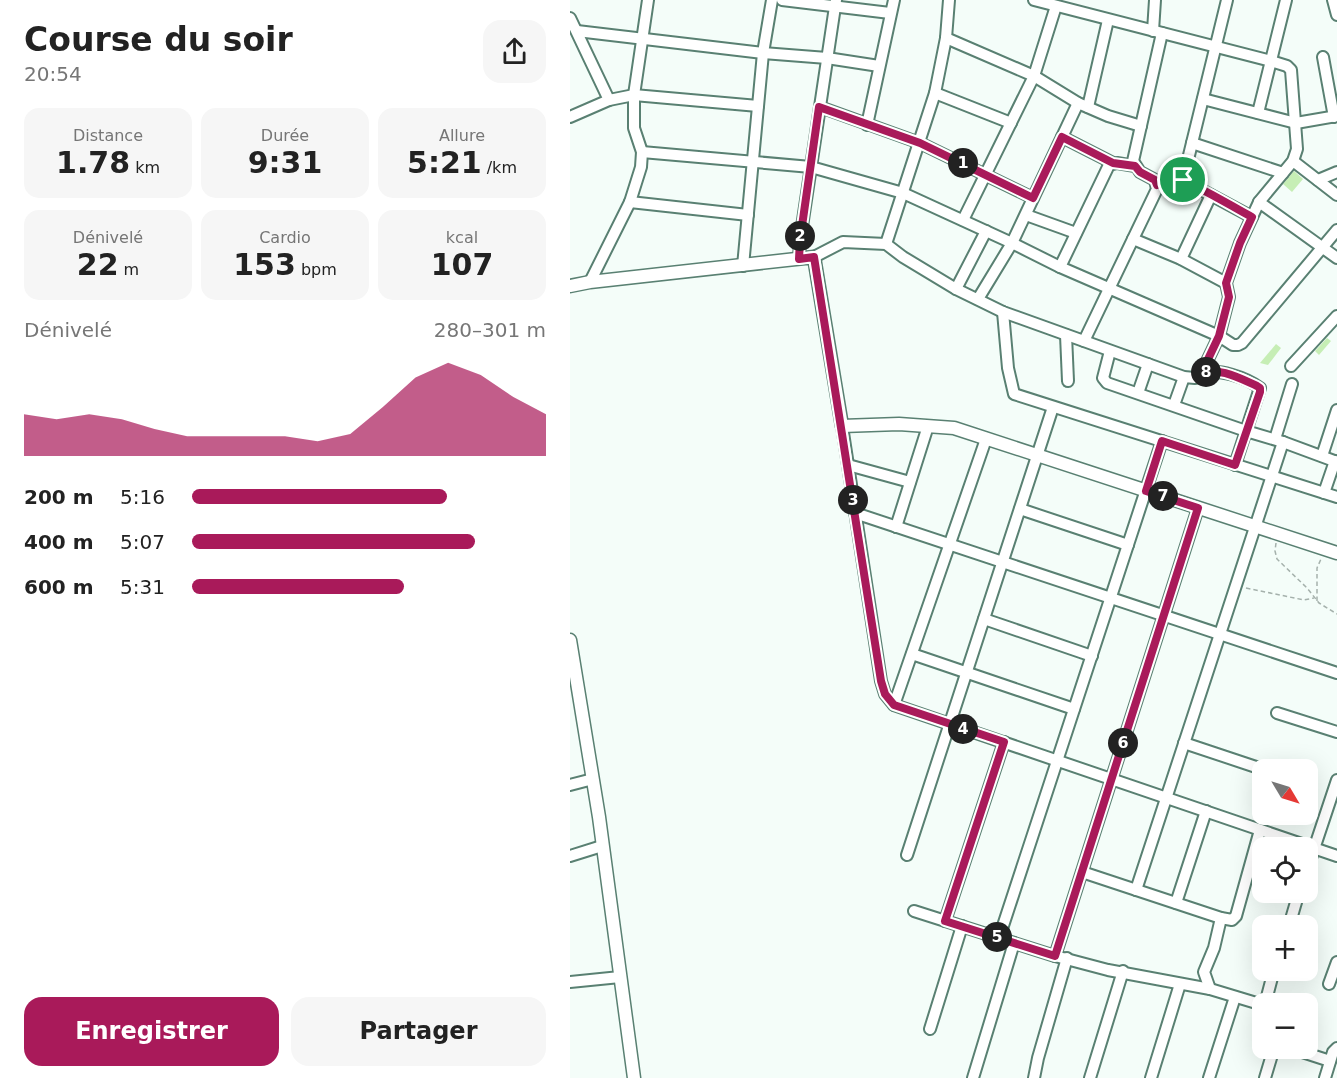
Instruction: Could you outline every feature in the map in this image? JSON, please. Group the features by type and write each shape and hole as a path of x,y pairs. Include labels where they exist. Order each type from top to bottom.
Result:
{"street":[{"path":"590,282 630,202 641,167 642,152 634,128 634,95 648,0"},
{"path":"743,266 763,53 772,0"},
{"path":"782,0 836,3 890,13"},
{"path":"867,125 894,0"},
{"path":"885,244 935,93 946,38 949,0"},
{"path":"1035,0 1271,61 1287,66 1291,70 1297,149 1293,161 1259,202 1240,243 1226,283 1229,297 1219,336 1201,374"},
{"path":"1084,341 1157,189 1155,180 1140,172 1135,166 1133,157 1141,126 1157,32 1155,0"},
{"path":"1227,0 1183,180 1252,217"},
{"path":"1258,113 1286,0"},
{"path":"1333,0 1337,15"},
{"path":"799,259 819,107 836,3"},
{"path":"963,220 1034,76 1056,6"},
{"path":"570,18 609,100"},
{"path":"978,299 1012,243 1062,137 1083,105 1108,20"},
{"path":"577,31 763,53 827,58 879,66"},
{"path":"946,38 1034,76 1083,105 1141,126"},
{"path":"1203,99 1296,123 1335,117 1323,57"},
{"path":"935,93 1011,123"},
{"path":"570,117 609,100 634,95 758,106"},
{"path":"819,107 920,143 1033,198"},
{"path":"1062,137 1113,163 1135,166"},
{"path":"1192,143 1283,173"},
{"path":"642,152 811,167 903,193 1060,267 1219,336 1233,345 1242,343 1337,230"},
{"path":"1293,161 1337,195"},
{"path":"1060,267 1109,165 1113,163"},
{"path":"1318,180 1337,172"},
{"path":"1181,259 1211,195"},
{"path":"630,202 748,215"},
{"path":"1259,202 1337,258"},
{"path":"1026,215 1076,233"},
{"path":"956,290 986,231"},
{"path":"1133,239 1181,259 1226,283"},
{"path":"570,286 814,257 843,242 885,244 956,290 1003,312 1184,377 1195,378 1208,371 1230,375 1260,388 1235,465"},
{"path":"814,257 881,681 885,694 894,705 1281,837"},
{"path":"1003,312 1008,368 1014,394 1337,497"},
{"path":"1291,366 1337,316"},
{"path":"1066,335 1068,381"},
{"path":"1110,351 1103,371 1104,381 1336,461 1324,493"},
{"path":"1138,393 1148,364"},
{"path":"1174,405 1184,377"},
{"path":"1136,890 1272,476 1292,384"},
{"path":"906,855 1053,407"},
{"path":"1322,456 1337,410"},
{"path":"842,426 898,424 954,428 1331,552"},
{"path":"896,527 928,426"},
{"path":"894,705 986,439"},
{"path":"999,938 1162,441"},
{"path":"848,465 910,482"},
{"path":"1020,508 1128,545"},
{"path":"1035,1078 1082,872 1198,508"},
{"path":"855,513 1337,673"},
{"path":"984,619 1092,656"},
{"path":"571,648 593,779 634,1078"},
{"path":"912,654 1074,709"},
{"path":"1277,713 1337,732"},
{"path":"945,921 1004,742"},
{"path":"1184,743 1252,766"},
{"path":"570,785 593,779"},
{"path":"1318,837 1337,780"},
{"path":"1176,903 1206,811"},
{"path":"1082,872 1232,920 1236,916 1260,830"},
{"path":"570,856 602,846"},
{"path":"1318,849 1337,856"},
{"path":"914,911 1108,970 1210,989 1252,1001"},
{"path":"1210,989 1204,972 1214,948 1221,918"},
{"path":"930,1029 962,926"},
{"path":"974,1078 1014,943"},
{"path":"1329,984 1337,962"},
{"path":"1090,1078 1123,971"},
{"path":"570,982 620,977"},
{"path":"1151,1078 1180,984"},
{"path":"1209,1078 1235,997"},
{"path":"1325,1078 1333,1052 1337,1048"},
{"path":"1318,1057 1330,1061"},
{"path":"1265,1078 1271,1059"}],"path":[{"path":"1277,534 1275,551 1277,559 1316,599 1337,614"},
{"path":"1316,599 1317,568 1331,552"},
{"path":"1236,586 1304,600 1316,599"}],"building":[{"path":"1294,171 1303,179 1292,192 1283,184"},
{"path":"1327,338 1331,341 1319,355 1315,351"},
{"path":"1276,344 1281,348 1268,365 1260,363"}],"route":[{"path":"819,107 920,143 1033,198 1062,137 1113,163 1135,166 1140,172 1155,180 1157,185 1163,179 1183,180 1252,217 1226,283 1229,297 1219,336 1201,374 1208,371 1230,375 1257,386 1260,392 1235,465 1162,441 1146,491 1198,508 1055,956 945,921 1004,742 894,705 885,694 881,681 814,257 799,259 819,107"}]}
